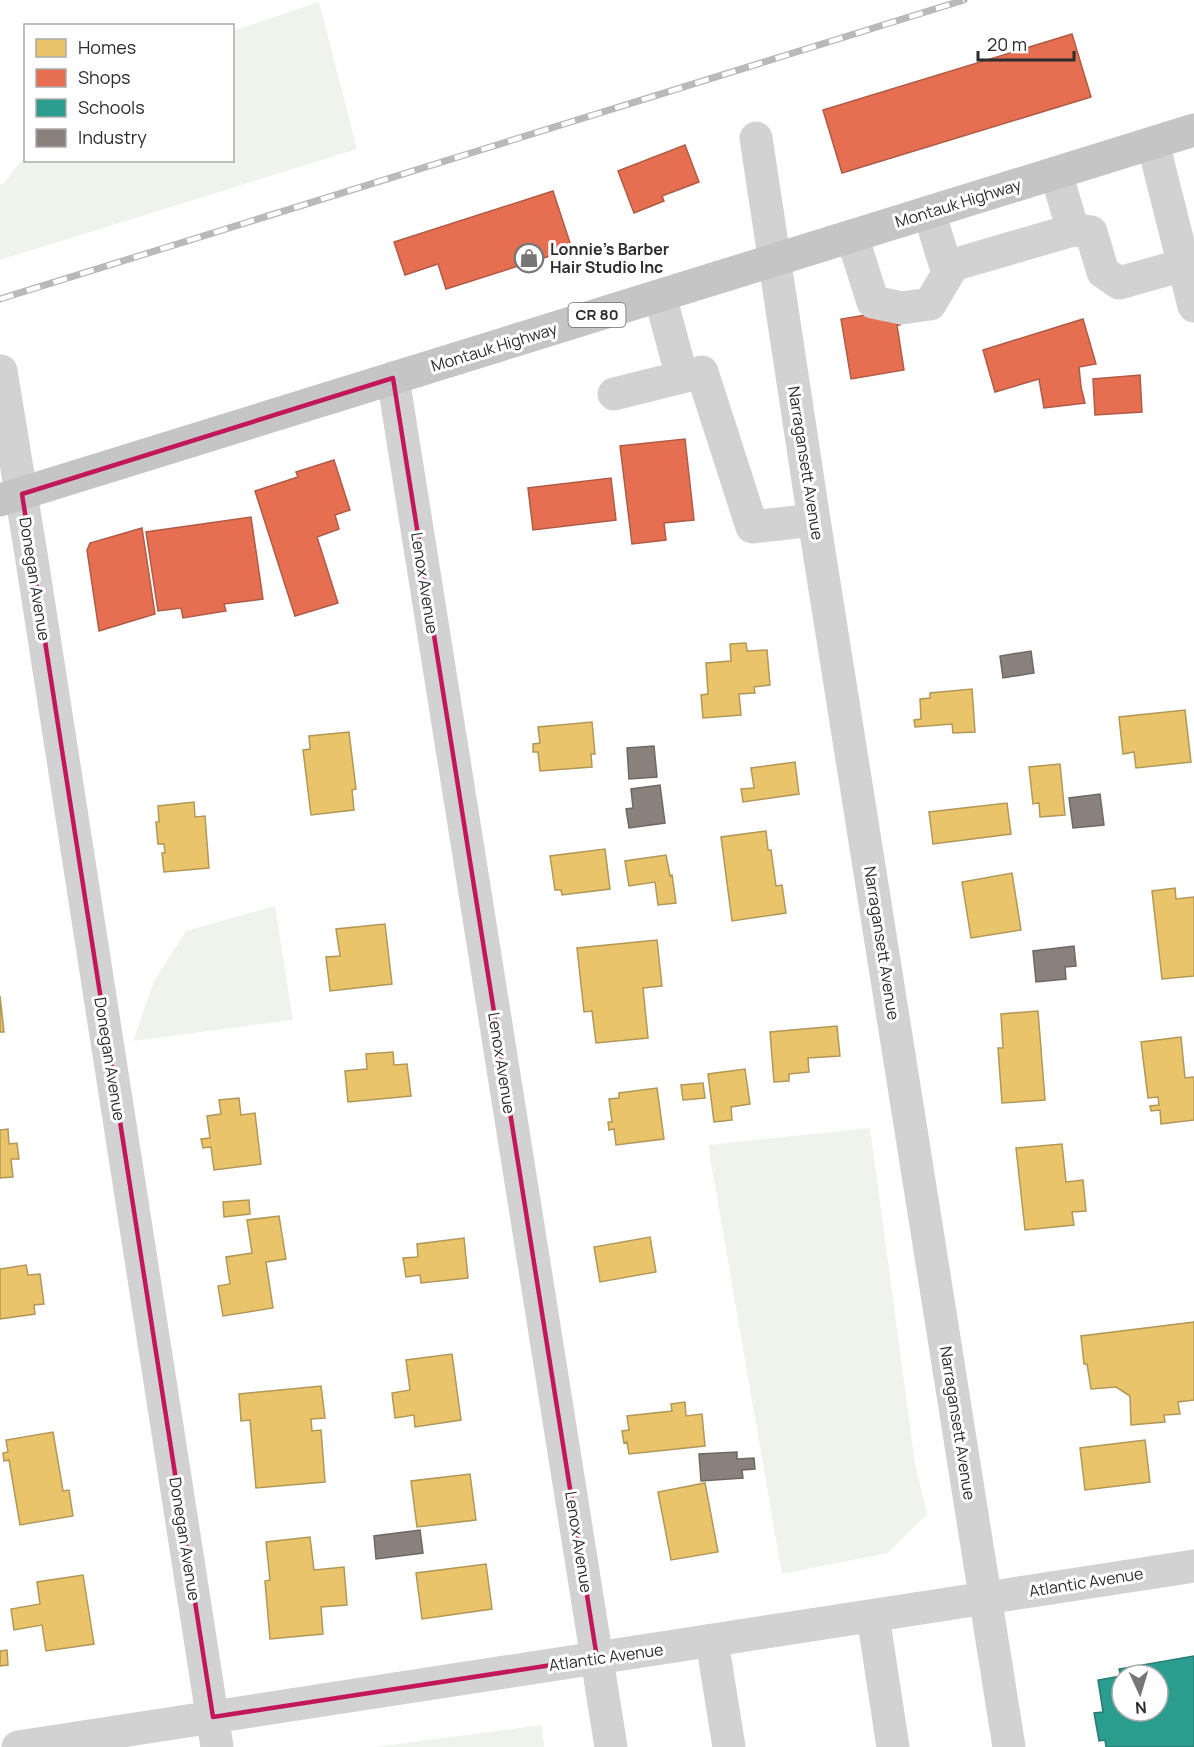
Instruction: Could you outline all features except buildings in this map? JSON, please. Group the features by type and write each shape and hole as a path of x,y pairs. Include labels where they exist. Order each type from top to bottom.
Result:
{"main road":[{"name":"Montauk Highway","path":"11,497 1194,130"}],"street":[{"name":"Narragansett Avenue","path":"756,138 814,520 1010,1747"},
{"path":"1153,143 1194,306"},
{"path":"1056,173 1073,230"},
{"path":"929,212 945,264 953,266 1073,230 1091,232 1102,272 1119,283 1183,265"},
{"path":"852,236 873,302 902,308 930,304 953,266"},
{"path":"660,296 682,377"},
{"name":"Donegan Avenue","path":"1,371 11,497 215,1732"},
{"path":"614,394 702,372 752,527 814,520"},
{"name":"Lenox Avenue","path":"393,378 611,1747"},
{"name":"Atlantic Avenue","path":"18,1747 215,1732 597,1658 1194,1566"},
{"path":"873,1616 888,1746"},
{"path":"712,1641 729,1747"}],"highlighted area":[{"path":"393,378 597,1658 213,1717 22,494"}],"shaded area":[{"path":"319,2 357,149 0,260 0,184 4,183 24,157 24,162 234,162 234,31"},
{"path":"275,906 293,1020 133,1041 154,981 186,931"},
{"path":"870,1128 915,1464 927,1514 888,1553 782,1574 708,1145"},
{"path":"542,1725 544,1747 375,1747"}],"railway":[{"path":"0,299 964,0"}],"place":[{"name":"Lonnie's Barber Hair Studio Inc","path":"529,258"}]}
